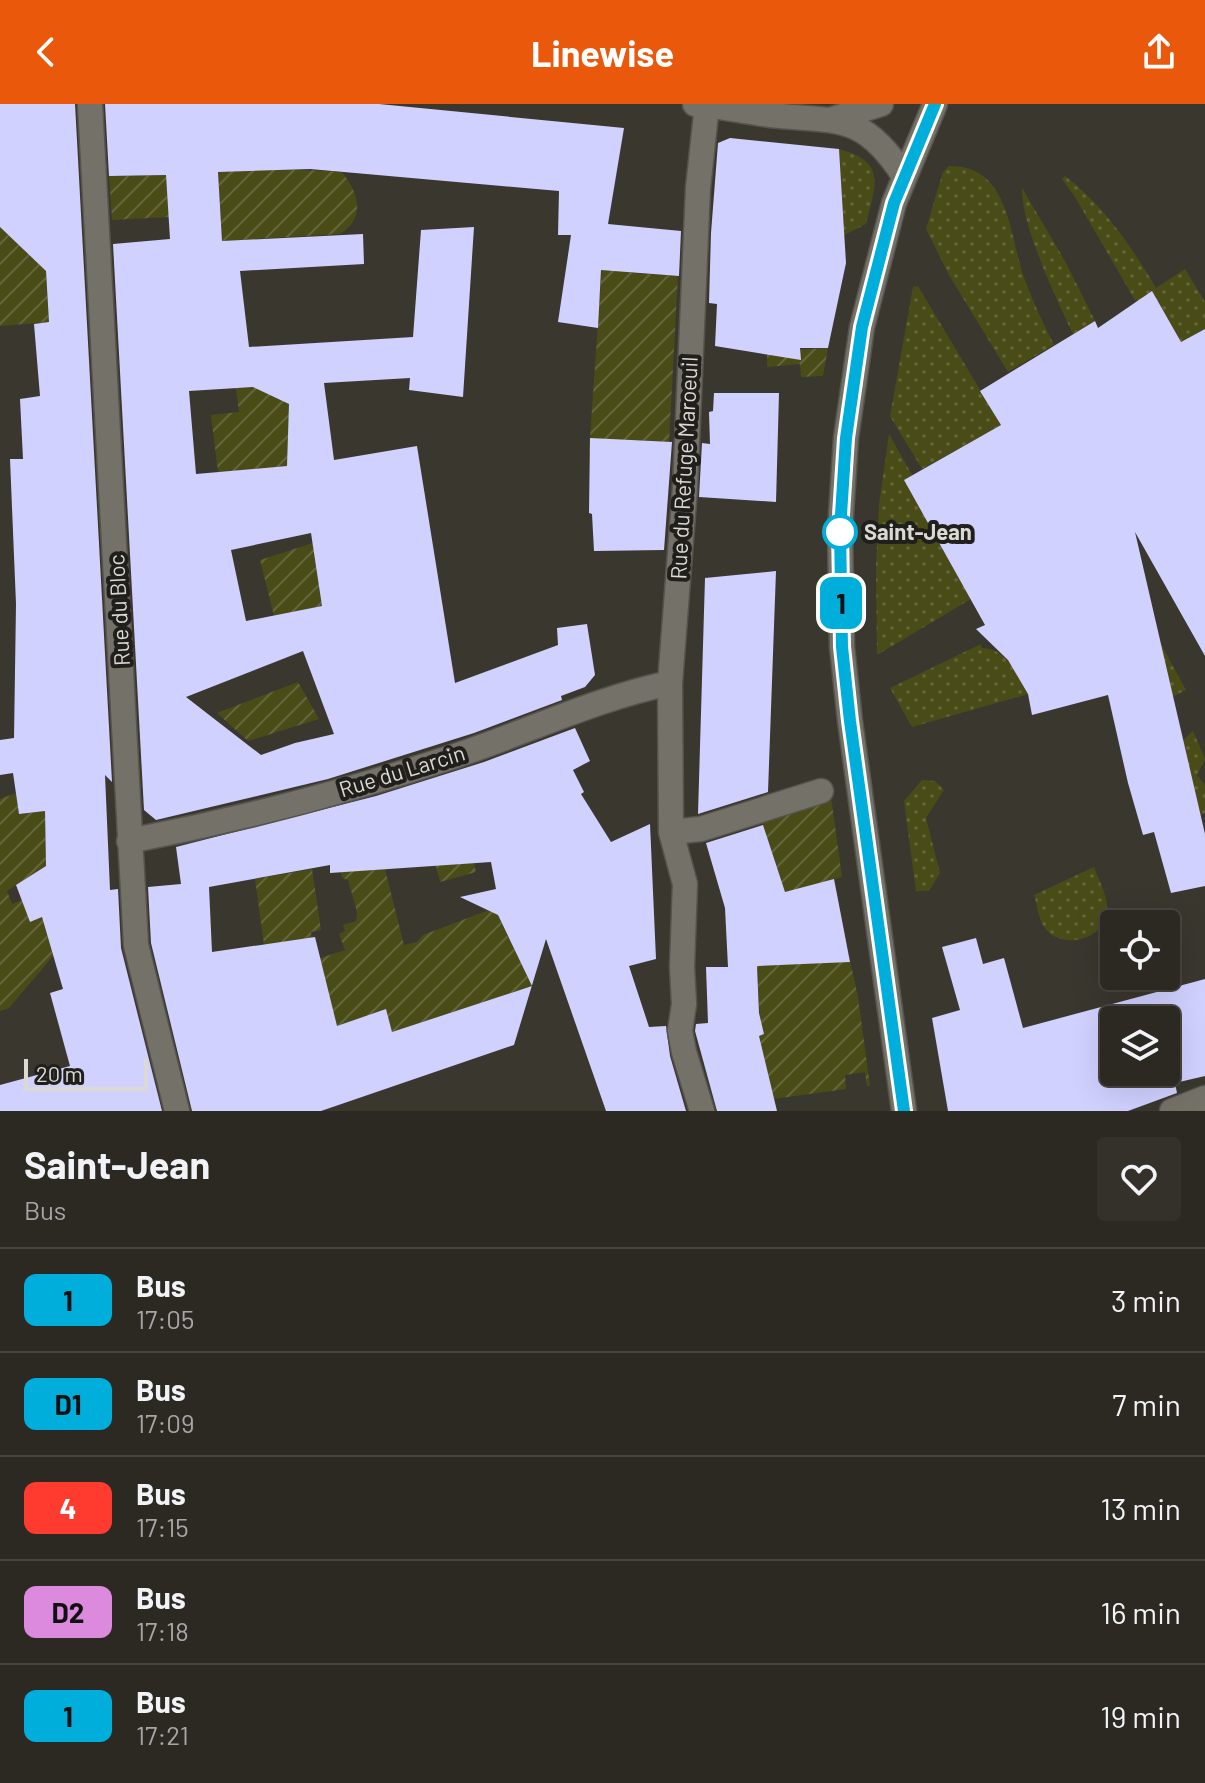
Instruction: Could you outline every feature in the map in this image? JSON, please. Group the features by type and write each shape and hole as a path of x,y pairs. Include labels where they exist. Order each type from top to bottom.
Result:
{"street":[{"name":"Rue du Bloc","path":"90,104 136,945 177,1111"},
{"path":"695,104 770,115 833,119 871,136 893,158 904,176"},
{"name":"Rue du Refuge Maroeuil","path":"702,1111 680,1031 684,1004 685,884 671,832 670,683 685,488 698,188 708,104"},
{"path":"833,119 881,104"},
{"path":"904,1111 850,721 842,647 840,530 846,438 862,327 891,213 935,104"},
{"name":"Rue du Larcin","path":"129,841 248,817 423,766 606,699 670,683"},
{"path":"671,832 701,829 821,791"},
{"path":"1172,1111 1205,1098"}],"shaded area":[{"path":"839,149 865,161 874,177 866,224 844,235"},
{"path":"218,164 342,172 356,197 354,221 340,234 222,241"},
{"path":"949,166 970,169 985,178 997,191 1011,227 1026,283 1054,345 1008,372 949,275 926,229 943,172"},
{"path":"166,175 169,217 112,220 109,176"},
{"path":"1065,176 1092,200 1116,228 1156,288 1185,269 1205,302 1205,329 1181,342 1152,292 1136,302 1062,179"},
{"path":"1022,188 1065,261 1095,321 1073,334 1033,241"},
{"path":"0,227 46,271 49,322 0,326"},
{"path":"602,266 630,267 631,273 678,276 669,442 636,440 614,453 589,452"},
{"path":"918,286 1001,425 922,469 890,416 913,287"},
{"path":"828,348 823,376 801,377 800,364 767,367 767,351"},
{"path":"267,387 289,401 299,443 340,503 218,472 211,415 239,412 236,388"},
{"path":"889,434 912,475 905,480 971,599 877,655 879,505"},
{"path":"313,543 322,606 274,616 260,560"},
{"path":"1155,633 1186,690 1172,697"},
{"path":"981,644 982,648 991,649 1005,658 1028,694 912,727 890,688"},
{"path":"298,682 319,719 248,741 217,713"},
{"path":"1193,731 1205,759 1197,775 1205,785 1205,813 1200,815 1182,741"},
{"path":"922,780 935,781 944,790 926,818 940,873 929,891 916,891 904,801"},
{"path":"16,793 19,814 45,811 46,866 7,891 12,904 22,900 30,922 42,917 53,956 9,1008 0,1011 0,799"},
{"path":"831,797 842,877 809,886 812,899 836,890 847,947 789,906 761,819"},
{"path":"467,832 476,872 440,882 435,862"},
{"path":"382,857 404,945 494,908 532,986 392,1032 386,1010 329,1033 311,961 345,950 339,934 345,931 343,925 356,921 357,912 348,880 342,878 340,868"},
{"path":"1094,867 1107,910 1100,910 1100,928 1091,935 1081,939 1059,938 1043,925 1034,895"},
{"path":"312,869 321,930 311,932 312,938 264,945 255,879"},
{"path":"849,956 870,1086 867,1086 865,1072 845,1075 846,1089 773,1099 758,1036 764,1034 760,1020 757,965"}],"building":[{"path":"0,104 75,104 112,782 105,775 110,890 118,889 121,948 162,1111 0,1111 0,1085 70,1066 50,993 63,989 42,917 30,922 16,885 46,866 45,811 19,814 13,773 0,775 0,740 14,738 16,604 10,459 23,459 20,399 40,396 34,324 49,322 46,271 0,227"},
{"path":"105,104 379,104 624,128 608,224 681,231 679,276 601,270 598,328 558,322 571,235 558,235 559,191 310,169 218,172 222,241 363,234 364,264 240,271 249,347 413,337 421,230 474,227 463,397 409,390 410,378 324,383 334,460 417,446 455,683 558,645 557,628 587,624 595,675 585,687 561,696 562,700 474,733 328,779 156,820 144,810 113,244 170,239 166,175 109,176","holes":["253,387 289,404 287,466 196,474 189,391","311,533 322,606 246,621 231,550","303,651 334,734 261,755 186,697"]},
{"path":"730,138 839,149 846,263 828,348 800,348 801,360 715,346 717,304 709,303 711,233 718,143"},
{"path":"1152,291 1181,342 1205,329 1205,656 1135,532 1205,834 1205,886 1171,893 1154,832 1143,835 1108,695 1032,715 1028,694 1008,660 976,629 985,625 904,480 1001,425 980,391 1095,321 1098,328"},
{"path":"714,393 779,393 776,502 699,497 702,443 710,444 709,412 713,411"},
{"path":"590,438 672,442 664,550 594,551 592,514 589,513"},
{"path":"776,571 768,792 698,814 705,578"},
{"path":"575,728 590,761 573,770 584,792 581,794 611,842 650,824 656,959 629,966 649,1027 666,1026 670,1056 686,1111 606,1111 546,939 532,986 514,1045 321,1111 192,1111 151,943 148,887 181,884 176,847 376,796 484,762","holes":["491,862 496,889 460,897 498,915 532,986 392,1032 386,1009 337,1026 315,937 212,952 209,887 330,865 330,873"]},
{"path":"763,825 785,892 834,879 850,962 757,966 759,1013 764,1034 759,1036 777,1111 717,1111 695,1031 696,1024 708,1023 706,967 728,967 725,908 706,843"},
{"path":"976,938 983,964 1004,958 1023,1028 1100,1007 1100,1086 1176,1086 1177,1093 1128,1111 948,1111 932,1018 960,1010 942,947"},
{"path":"1205,979 1205,1076 1180,1082 1180,1006 1105,1006 1164,990 1180,990 1180,986"}],"bus line":[{"name":"1","path":"904,1111 850,721 842,647 840,530 846,438 855,368 872,281 894,203 935,104"}],"place":[{"name":"Saint-Jean","path":"840,532"}]}
